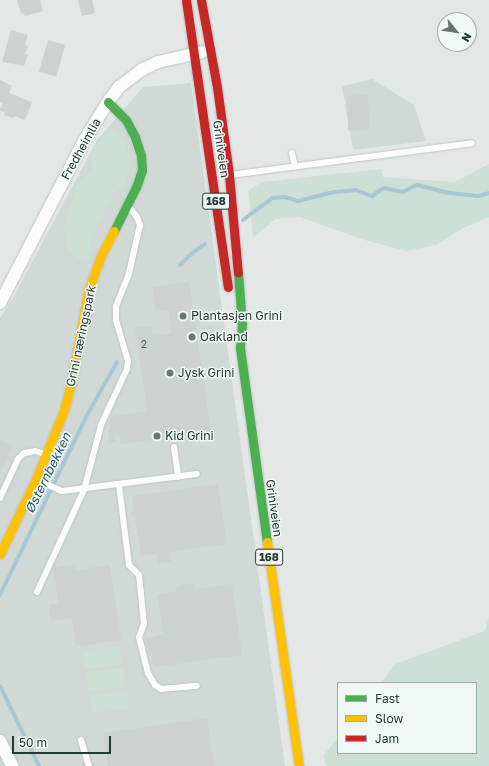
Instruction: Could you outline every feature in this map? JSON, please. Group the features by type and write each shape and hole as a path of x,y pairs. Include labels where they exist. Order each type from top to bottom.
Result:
{"main road":[{"name":"Griniveien","path":"186,0 213,178 229,297"},
{"name":"Griniveien","path":"201,0 211,50 229,175 241,310 240,348"},
{"name":"Grini næringspark","path":"0,554 36,480 64,410 71,384 88,291 101,256 136,187 142,170 141,155 135,137 126,120 108,102"},
{"name":"Griniveien","path":"232,319 240,348 299,766"}],"street":[{"name":"Fredheimlia","path":"0,303 85,139 119,87 143,69 158,62 211,50"},
{"path":"0,741 12,766"}],"lane":[{"path":"213,178 472,143"},
{"path":"292,154 295,167"},
{"path":"37,592 84,490 101,425 127,369 128,361 116,320 116,306 129,273 140,224 137,216 127,205"},
{"path":"174,447 178,477"},
{"path":"0,498 18,459 24,453 35,451 46,454"},
{"path":"36,480 62,491 84,490 197,474"},
{"path":"119,485 129,565 139,575 144,624 139,638 148,673 154,685 161,689 197,686"},
{"path":"81,740 89,766"}],"shaded area":[{"path":"372,79 414,105 426,141 353,150 342,86"},
{"path":"191,83 285,766 0,766 0,318 13,298 97,140 143,87"}],"green space":[{"path":"113,130 120,134 125,140 131,163 129,174 125,185 113,194 90,241 91,250 89,257 86,260 77,258 67,247 64,227 76,186 92,169 91,155 105,132"},
{"path":"489,164 489,217 465,227 436,245 406,251 361,239 300,217 276,219 253,237 248,190 262,182 381,169 383,177 455,182"},
{"path":"489,617 489,766 326,766 324,755 337,738 337,754 477,754 477,682 382,682 395,664 485,631"},
{"path":"119,645 122,664 85,670 82,651"},
{"path":"123,668 125,687 88,691 86,672"},
{"path":"127,691 129,709 92,713 90,695"}],"building":[{"path":"17,0 40,0 43,11 25,16 24,13 21,14"},
{"path":"78,0 92,0 95,13 82,16"},
{"path":"11,30 28,35 25,45 28,46 25,54 28,54 24,66 2,62"},
{"path":"48,40 65,45 56,77 39,72"},
{"path":"0,80 12,86 9,93 32,102 25,120 14,116 13,118 4,115 5,113 0,110 3,103 0,102"},
{"path":"368,95 369,130 348,131 347,96"},
{"path":"189,281 211,432 121,444 119,435 115,436 116,442 109,443 108,436 112,416 147,411 135,328 151,326 153,336 172,333 168,310 156,311 152,287"},
{"path":"0,440 13,446 0,475"},
{"path":"218,484 227,544 170,552 171,562 158,563 157,554 141,556 135,516 132,517 131,512 134,511 132,496"},
{"path":"75,565 75,570 110,565 121,640 76,647 72,618 51,621 49,605 58,603 53,568"},
{"path":"194,583 195,589 232,584 242,655 154,667 145,639 163,634 157,594 176,592 175,588 181,587 180,585"},
{"path":"207,718 214,766 108,766 103,733"}],"waterway":[{"name":"Østernbekken","path":"243,220 272,198 285,197 298,201 335,192 356,190 372,196 384,188 403,192 417,185 450,193 478,196 489,193"},
{"name":"Østernbekken","path":"180,265 191,254 205,244"},
{"name":"Østernbekken","path":"0,595 86,417 117,362"},
{"name":"Østernbekken","path":"0,686 39,766"}],"traffic: fast":[{"path":"108,102 126,120 135,137 141,155 142,170 136,187 114,231"},
{"path":"238,273 242,324 240,348 267,542"}],"traffic: slow":[{"path":"0,554 36,479 64,410 71,384 88,291 101,256 114,231"},
{"path":"267,542 299,766"}],"traffic: jam":[{"path":"186,0 228,287"},
{"path":"201,0 217,87 229,175 238,273"}],"place":[{"name":"Plantasjen Grini","path":"183,316"},
{"name":"Oakland","path":"192,337"},
{"name":"Jysk Grini","path":"170,373"},
{"name":"Kid Grini","path":"157,436"}]}
